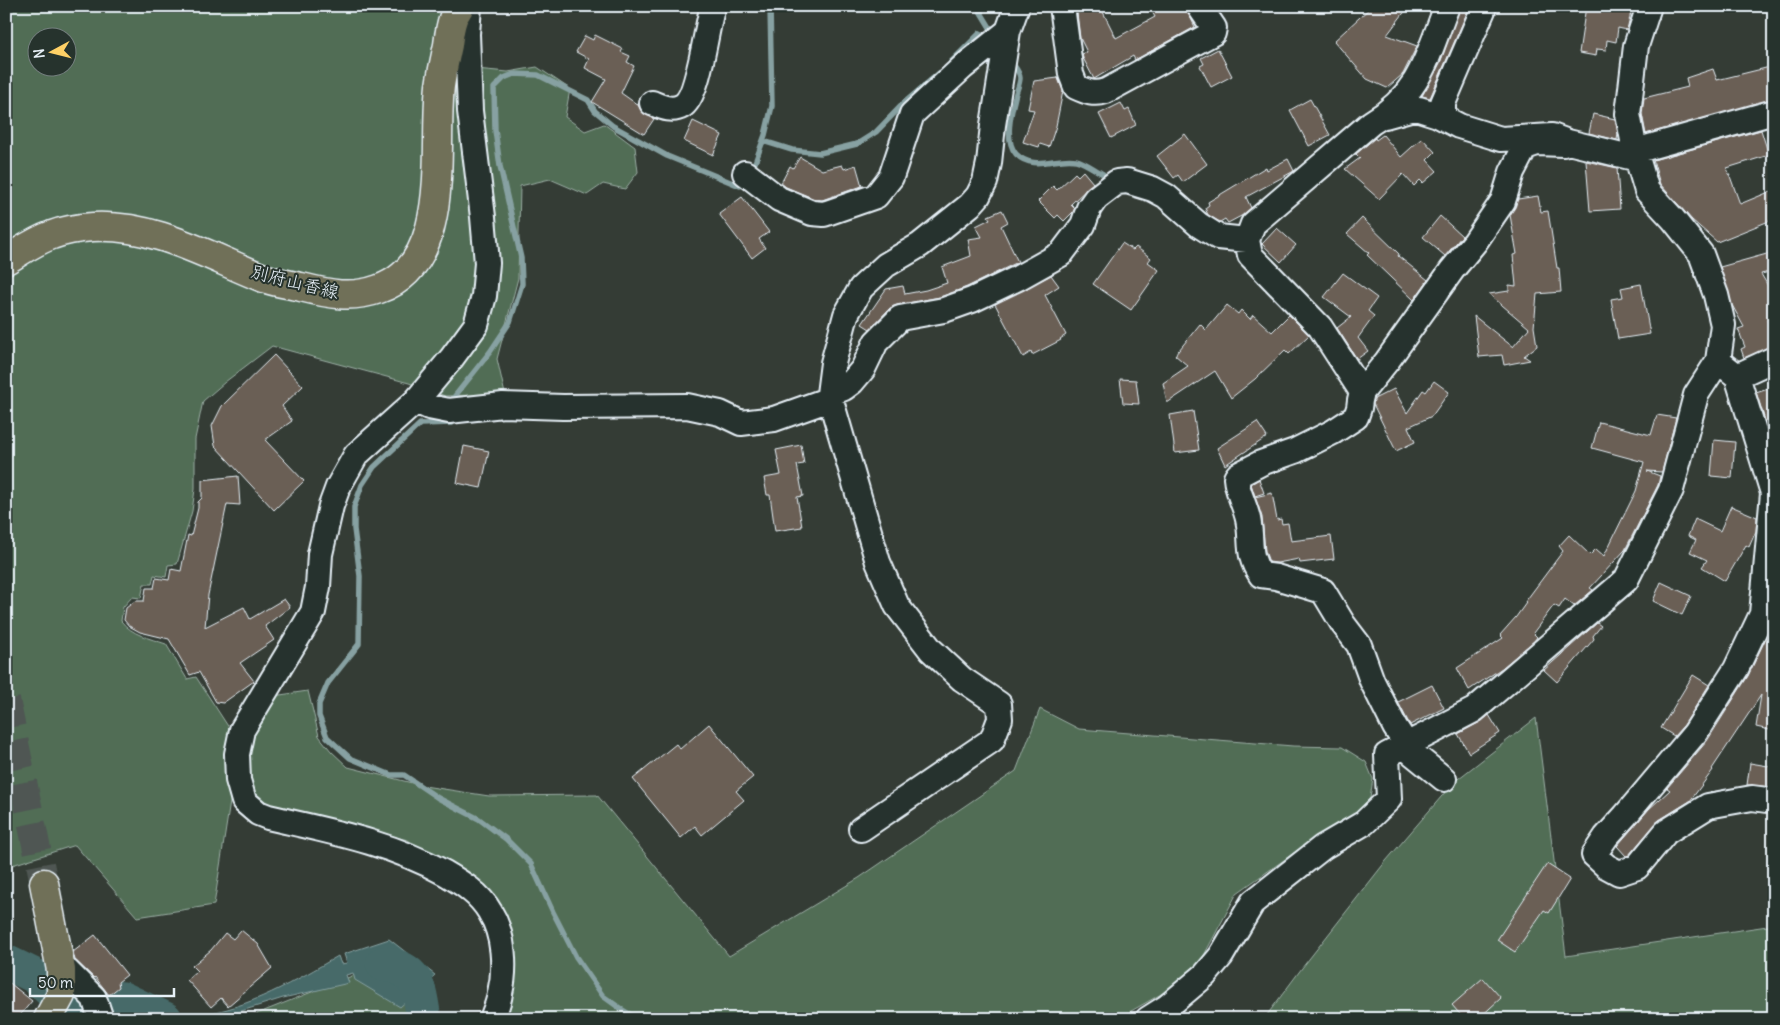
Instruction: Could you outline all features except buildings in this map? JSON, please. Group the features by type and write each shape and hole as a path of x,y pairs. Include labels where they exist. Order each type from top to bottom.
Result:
{"main road":[{"name":"別府山香線","path":"6,260 35,242 54,234 77,228 104,227 148,232 175,240 262,278 323,293 346,296 368,293 392,283 413,265 424,245 434,214 439,152 440,87 453,19 460,6"},
{"path":"44,883 61,970 61,995 48,1019"}],"street":[{"path":"470,6 467,34 470,111 487,263 484,296 476,325 416,402 356,455 338,487 331,506 320,554 318,586 313,612 242,730 237,754 238,780 244,801 258,813 268,817 356,837 404,853 432,866 472,890 491,912 499,932 503,959 502,982 492,1019"},
{"path":"652,103 662,107 677,108 685,105 693,92 713,6"},
{"path":"861,829 992,740 1000,719 999,704 962,679 931,650 897,606 878,562 829,396 834,363 846,315 860,288 886,265 920,245 970,205 982,188 989,163 1008,31 1017,6"},
{"path":"1062,6 1071,74 1076,87 1096,94 1106,92 1213,33 1214,28 1199,6"},
{"path":"1362,392 1320,327 1250,255 1247,240 1252,224 1371,123 1383,116 1403,99 1421,72 1447,6"},
{"path":"1148,1019 1167,1007 1205,975 1221,956 1253,902 1323,847 1364,823 1389,799 1387,755 1474,710 1626,580 1671,490 1696,395 1718,362 1723,325 1716,295 1701,254 1648,191 1637,155 1628,114 1636,46 1649,6"},
{"path":"1443,117 1444,103 1483,10"},
{"path":"745,174 779,199 812,213 824,214 876,196 891,177 912,114 963,67 1008,31"},
{"path":"1383,116 1410,109 1419,109 1443,117 1459,126 1501,139 1552,136 1568,142 1637,155 1774,112"},
{"path":"1444,779 1412,753 1381,701 1359,645 1343,624 1323,590 1276,577 1261,575 1254,565 1250,552 1248,518 1236,478 1246,470 1261,463 1295,452 1356,417 1362,392 1387,361 1452,270 1475,242 1503,201 1512,172 1526,147 1537,143 1563,144 1568,142"},
{"path":"416,402 449,411 503,405 563,407 687,406 720,413 741,424 774,419 829,396 852,382 863,369 876,342 900,318 944,310 972,300 1018,278 1061,254 1083,226 1089,208 1096,198 1117,182 1127,181 1153,189 1166,196 1199,225 1218,237 1247,240"},
{"path":"1737,376 1774,359"},
{"path":"1718,362 1737,376 1773,494 1762,614 1736,669 1695,733 1606,836 1594,855 1606,866 1619,873 1637,867 1666,832 1708,806 1752,798 1774,801"},
{"path":"61,970 66,971 94,998 101,1019"}],"green space":[{"path":"6,6 445,6 434,33 454,67 508,72 537,67 570,89 565,117 585,131 604,124 635,147 638,172 625,189 603,184 587,195 550,179 520,186 518,278 497,359 505,394 445,396 409,383 272,346 203,401 195,439 195,489 192,511 177,564 168,565 166,577 154,575 152,584 144,584 141,598 132,597 123,607 121,621 130,630 166,644 187,679 196,677 233,734 232,789 214,905 137,917 75,845 6,867"},
{"path":"308,691 319,736 348,767 424,786 489,796 597,795 729,956 859,878 1016,771 1040,709 1079,729 1293,746 1342,747 1366,762 1373,779 1370,798 1353,817 1318,836 1237,893 1193,976 1117,1019 502,1019 488,895 408,840 277,808 250,793 246,761 253,728 273,696"},
{"path":"1536,718 1566,956 1774,925 1774,1019 1264,1019 1386,861 1454,782"},
{"path":"367,970 401,987 444,1019 244,1019"}],"water":[{"path":"389,939 435,975 400,1007 355,980 353,973 346,975 349,983 283,998 216,1019 164,1019 165,1016 178,1017 218,1011 254,1000 305,975 338,956 341,964 347,963 344,954"}],"waterway":[{"path":"752,171 765,135 772,106 770,6"},
{"path":"977,6 994,34"},
{"path":"951,62 980,33"},
{"path":"1011,61 1020,76 1009,134 1012,148 1016,154 1030,162 1038,163 1068,159 1076,160 1103,174"},
{"path":"763,141 792,150 820,153 857,144 876,132 905,102 939,73"},
{"path":"452,405 451,401 490,352 510,322 522,284 521,258 500,166 495,130 494,88 504,78 514,74 538,75 588,100 595,111 613,126 667,156 740,186 745,180"},
{"path":"452,419 452,423 420,424 374,467 362,485 354,507 354,529 360,576 359,644 328,683 319,704 319,716 327,737 350,758 391,775 404,775 438,798 479,819 506,839 531,864 576,957 603,996 638,1019"},
{"path":"6,962 35,976 77,1015 78,1019"},
{"path":"383,964 395,966 410,975 421,998 424,1019"},
{"path":"112,998 123,999 165,1019"}],"tunnel":[{"path":"6,700 44,883"}]}
